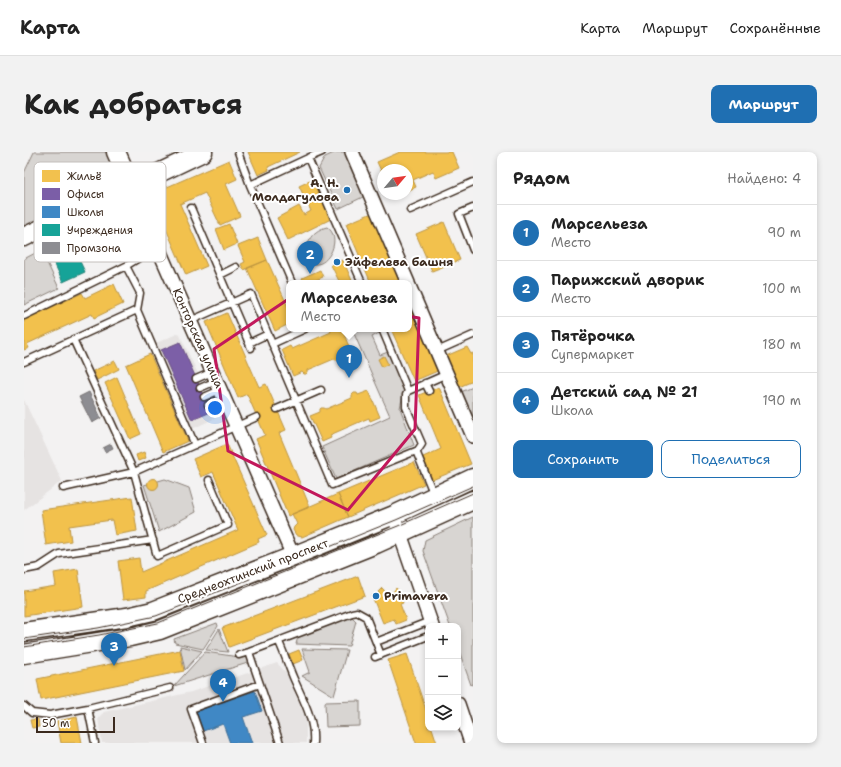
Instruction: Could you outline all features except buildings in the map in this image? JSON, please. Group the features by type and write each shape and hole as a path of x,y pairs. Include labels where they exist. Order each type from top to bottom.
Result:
{"main road":[{"path":"116,152 120,162"},
{"path":"166,169 203,152"},
{"path":"24,237 34,234"},
{"name":"Среднеохтинский проспект","path":"24,632 127,617 153,611 394,516 473,478"},
{"name":"Среднеохтинский проспект","path":"24,654 116,640 160,630 376,544 473,500"}],"street":[{"path":"352,152 406,280"},
{"name":"Конторская улица","path":"164,262 293,556"},
{"path":"412,293 473,436"},
{"path":"394,516 431,623"},
{"path":"461,713 471,743"}],"lane":[{"path":"238,152 250,185 291,280"},
{"path":"250,185 322,152"},
{"path":"308,158 361,280"},
{"path":"410,210 473,182"},
{"path":"191,208 250,345 268,334"},
{"path":"473,208 458,214 473,250"},
{"path":"24,316 132,262"},
{"path":"126,266 140,293 138,310 195,444"},
{"path":"220,274 236,267"},
{"path":"190,321 251,294 332,486 416,451 422,444 406,407 406,395 408,391 383,332"},
{"path":"24,362 138,310"},
{"path":"272,344 298,332"},
{"path":"437,351 473,335"},
{"path":"73,339 134,472 157,556 228,525 209,480"},
{"path":"408,391 447,374"},
{"path":"196,379 218,385"},
{"path":"426,383 429,391"},
{"path":"200,388 218,385"},
{"path":"204,397 218,385"},
{"path":"208,405 218,385"},
{"path":"276,409 321,390"},
{"path":"63,488 134,472 257,417"},
{"path":"416,451 435,496"},
{"path":"24,570 39,567 59,554 153,540"},
{"path":"239,655 279,642 357,612 366,617 376,642 378,656 425,637"},
{"path":"376,642 425,625"},
{"path":"279,642 307,710 314,734 313,743"},
{"path":"249,652 280,743"},
{"path":"203,743 191,709 260,684"},
{"path":"24,706 32,713 50,715 88,708 170,688"},
{"path":"88,708 95,743"}],"highlighted area":[{"path":"293,296 419,318 415,429 348,510 228,451 214,349"}],"shaded area":[{"path":"34,152 109,152 113,162 34,162 34,222 24,227 24,173"},
{"path":"336,152 345,152 365,196 338,209 319,168 325,157"},
{"path":"327,227 332,232 334,238 332,250 325,261 313,264 309,261 307,255 309,240 316,232"},
{"path":"34,254 34,262 47,262 59,288 24,305 24,259"},
{"path":"353,332 378,332 372,337 380,355 388,352 404,390 400,408 414,445 336,479 322,447 390,416"},
{"path":"179,333 218,417 192,429 154,344"},
{"path":"473,387 473,419 461,392"},
{"path":"24,400 62,481 24,510"},
{"path":"165,479 189,488 196,512 159,532 144,485"},
{"path":"473,517 473,684 471,685 461,657 461,623 449,623 423,551 425,540"},
{"path":"351,616 356,621 349,646 296,644 298,637"},
{"path":"217,623 218,626 203,649 175,643 174,639"},
{"path":"219,629 228,652 206,650"},
{"path":"180,646 202,651 185,670"},
{"path":"302,649 347,650 334,696 302,676 310,672"},
{"path":"205,652 239,657 248,655 251,662 174,686"},
{"path":"277,663 287,674 306,719 306,743 102,743 98,718 104,712 191,692"},
{"path":"360,701 360,726 326,727 325,702"}],"tram line":[{"path":"322,550 396,520 473,486"},
{"path":"24,647 99,635 158,623 398,526 473,493"},
{"path":"24,639 98,628 156,616 250,579"}],"place":[{"name":"А. Н. Молдагулова","path":"347,190"},
{"name":"Эйфелева башня","path":"337,262"},
{"name":"Парижский дворик","path":"310,274"},
{"name":"Марсельеза","path":"349,378"},
{"name":"Primavera","path":"376,596"},
{"name":"Пятёрочка","path":"114,666"},
{"name":"Детский сад № 21","path":"223,702"}]}
